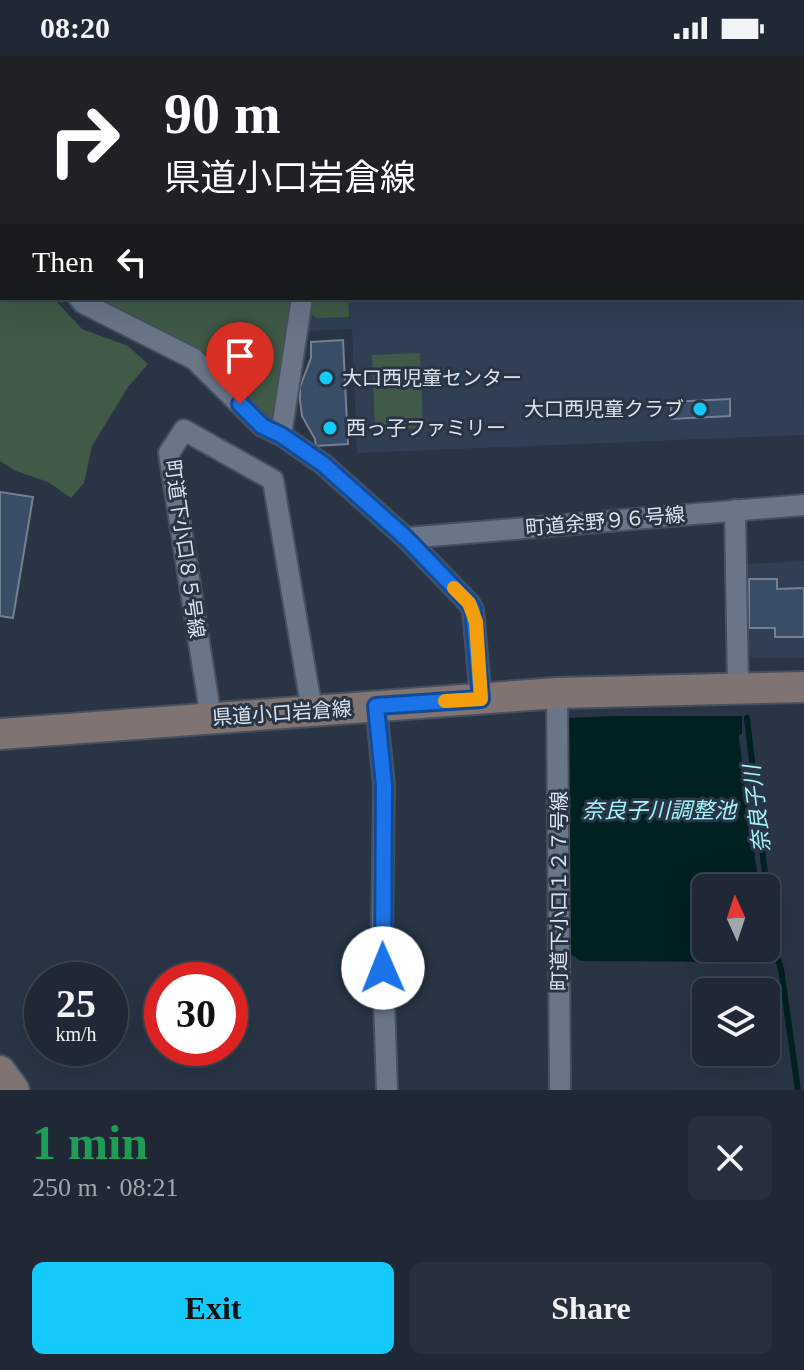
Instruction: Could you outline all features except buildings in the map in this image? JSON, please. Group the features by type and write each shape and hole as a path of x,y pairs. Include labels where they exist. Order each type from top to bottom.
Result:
{"main road":[{"name":"県道小口岩倉線","path":"0,734 557,693 804,687"},
{"path":"0,1071 14,1090"}],"street":[{"path":"81,300 106,316 194,359 262,426 281,435 323,464 406,538 473,610 481,699"},
{"path":"281,435 302,300"},
{"name":"町道下小口８５号線","path":"211,718 169,453 184,430 273,480 312,711"},
{"name":"町道余野９６号線","path":"406,538 804,505"},
{"path":"735,510 738,687"},
{"name":"町道下小口１２７号線","path":"557,693 560,1090"},
{"path":"376,706 384,785 382,938 387,1090"}],"shaded area":[{"path":"0,300 55,300 82,329 128,346 148,364 128,387 92,446 84,483 71,498 48,482 16,471 0,461"},
{"path":"88,300 293,300 273,421 265,424 197,357"},
{"path":"312,300 803,300 804,435 357,453 352,329 307,331"},
{"path":"312,300 348,300 349,317 316,318 310,312"},
{"path":"420,353 423,428 375,430 372,355"},
{"path":"804,561 804,658 752,658 746,652 746,564"}],"water":[{"name":"奈良子川調整池","path":"742,716 742,734 739,738 757,874 692,874 692,962 581,961 569,953 568,718"}],"waterway":[{"name":"奈良子川","path":"747,718 773,944 781,969 798,1090"}],"slow traffic":[{"path":"445,701 481,699 476,622 469,603 454,588"}],"place":[{"name":"大口西児童センター","path":"326,378"},
{"name":"大口西児童クラブ","path":"700,409"},
{"name":"西っ子ファミリー","path":"330,428"}],"route":[{"path":"240,404 262,426 281,435 323,464 406,538 473,610 481,699 376,706 384,785 383,968"}]}
